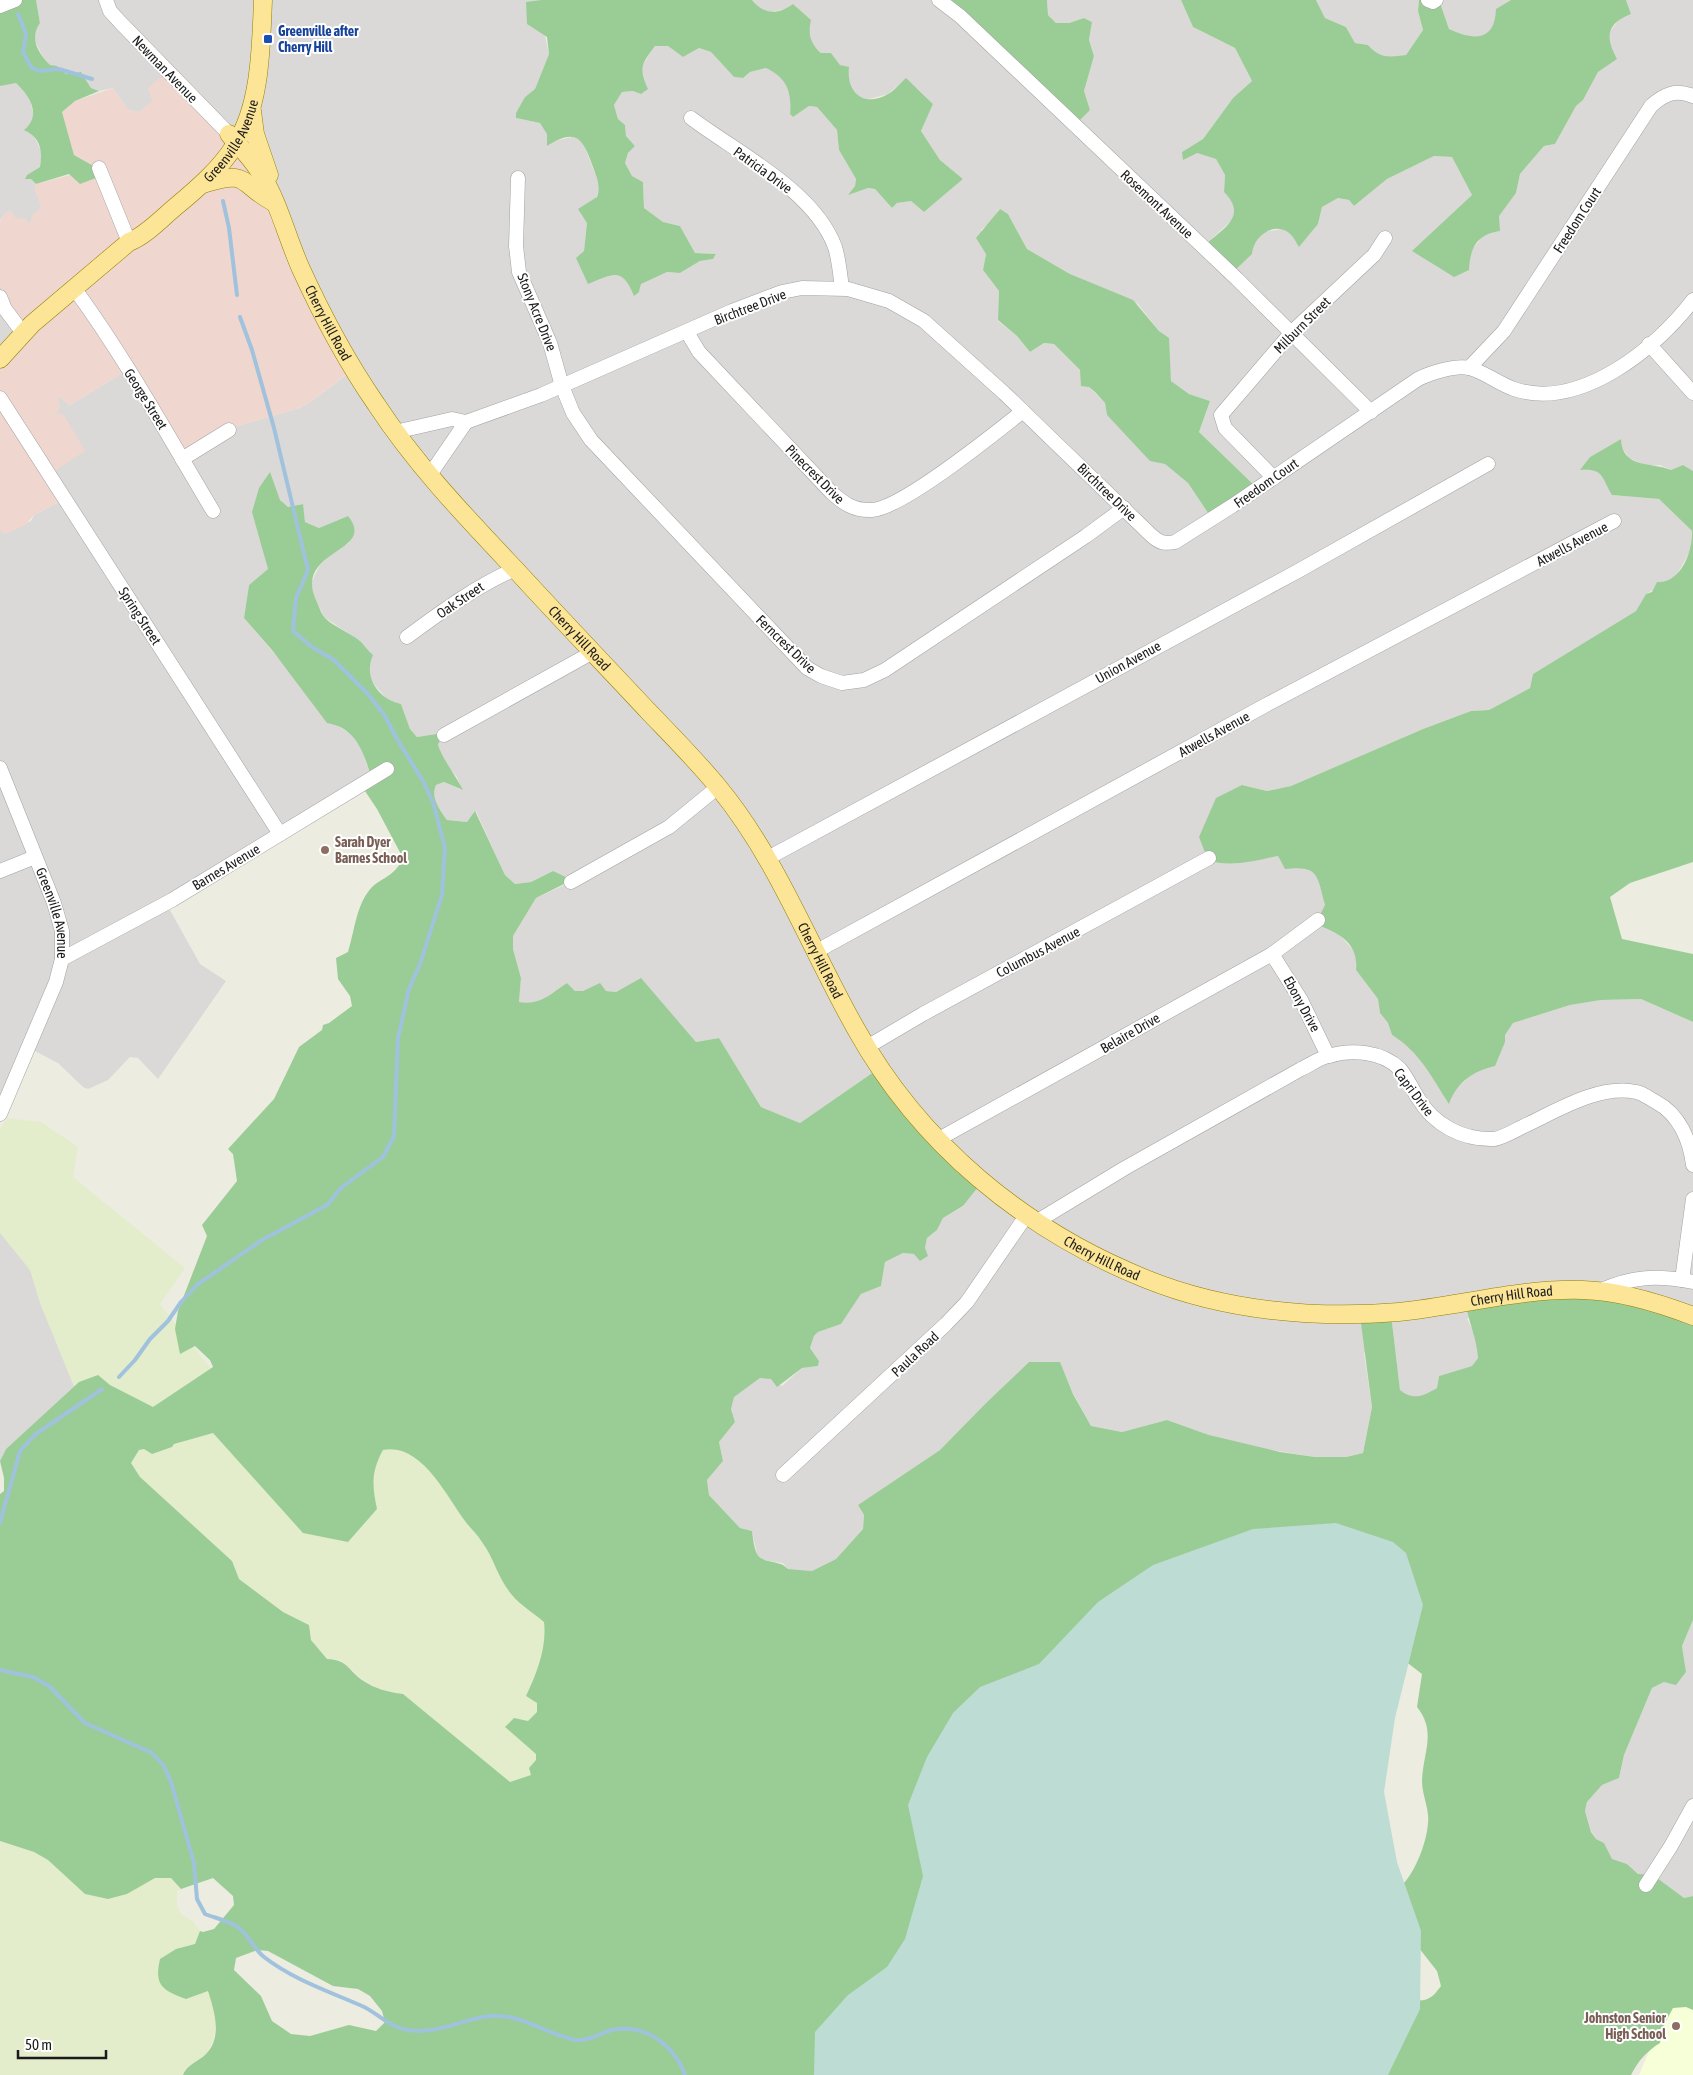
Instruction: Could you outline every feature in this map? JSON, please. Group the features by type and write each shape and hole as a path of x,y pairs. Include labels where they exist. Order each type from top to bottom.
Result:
{"main road":[{"name":"Greenville Avenue","path":"129,242 131,235 233,139 247,84 261,0"},
{"name":"Greenville Avenue","path":"0,359 23,333 74,288 202,184 233,139 251,105 260,54 261,0"},
{"path":"251,105 255,134 287,223 290,242"},
{"name":"Cherry Hill Road","path":"233,139 263,176 290,242 332,332 395,432 428,476 718,787 768,858 866,1047 904,1103 955,1158 1031,1219 1090,1254 1148,1280 1180,1291 1226,1302 1290,1313 1359,1315 1407,1311 1510,1295 1573,1290 1598,1291 1657,1303 1693,1316"},
{"path":"202,184 220,178 239,178 274,202"}],"street":[{"path":"0,6 15,0"},
{"name":"Newman Avenue","path":"106,0 110,11 120,22 233,139"},
{"name":"Rosemont Avenue","path":"940,0 965,21 1292,332 1371,412"},
{"name":"Freedom Court","path":"1468,368 1504,331 1651,106 1661,97 1676,92 1693,96"},
{"name":"Patricia Drive","path":"691,118 774,174 801,199 828,232 834,246 842,288"},
{"path":"99,168 129,242"},
{"name":"Stony Acre Drive","path":"518,178 516,246 519,272 550,343 562,386"},
{"name":"Milburn Street","path":"1274,478 1226,428 1221,415 1292,332 1374,255 1385,238"},
{"name":"George Street","path":"74,288 97,320 213,511"},
{"name":"Birchtree Drive","path":"395,432 452,419 466,422 562,386 732,311 782,292 802,288 842,288 889,301 924,321 1023,411 1159,542 1168,544"},
{"path":"0,297 5,309 23,333"},
{"name":"Freedom Court","path":"1168,544 1175,542 1274,478 1418,379 1444,370 1468,368 1514,389 1553,394 1589,385 1623,364 1649,344 1674,322 1693,300"},
{"name":"Pinecrest Drive","path":"687,332 699,352 718,374 831,492 848,506 862,510 882,508 900,499 960,460 1023,411"},
{"path":"1649,344 1693,393"},
{"name":"Ferncrest Drive","path":"562,386 573,413 605,456 807,668 821,676 842,683 864,680 898,663 1086,536 1124,508"},
{"name":"Spring Street","path":"0,398 280,834"},
{"path":"428,476 466,422"},
{"path":"182,460 229,430"},
{"name":"Union Avenue","path":"768,858 1298,571 1488,464"},
{"name":"Atwells Avenue","path":"817,952 1266,705 1614,521"},
{"name":"Oak Street","path":"407,637 462,597 515,569"},
{"path":"444,735 593,652"},
{"name":"Greenville Avenue","path":"0,768 54,903 62,931 62,959 56,982 0,1114"},
{"name":"Barnes Avenue","path":"62,959 172,900 386,770"},
{"path":"571,882 669,827 718,787"},
{"path":"0,871 36,857"},
{"name":"Columbus Avenue","path":"866,1047 1209,858"},
{"name":"Belaire Drive","path":"937,1140 1272,954 1318,920"},
{"name":"Ebony Drive","path":"1272,954 1301,1000 1328,1056"},
{"name":"Capri Drive","path":"1031,1219 1328,1056 1359,1052 1384,1058 1400,1069 1425,1110 1436,1121 1448,1130 1472,1136 1495,1139 1592,1096 1611,1091 1636,1092 1662,1106 1676,1117 1686,1138 1693,1165"},
{"path":"1598,1291 1634,1278 1650,1276 1688,1281 1693,1199"},
{"name":"Paula Road","path":"783,1475 946,1324 967,1302 1031,1219"},
{"path":"1646,1885 1672,1846 1693,1806"}],"shaded area":[{"path":"36,0 541,0 537,1 549,54 535,89 525,97 516,118 540,123 555,141 572,137 582,140 600,187 587,223 584,251 613,274 621,275 639,292 641,284 649,279 667,272 680,273 700,261 713,259 716,254 695,253 680,226 663,222 644,208 643,182 632,176 625,163 628,153 635,146 626,136 625,125 618,119 614,105 622,92 633,91 642,66 655,46 668,46 683,57 699,48 711,52 734,77 743,78 750,72 766,68 782,77 791,96 790,114 793,117 809,106 817,107 837,130 839,150 856,179 855,186 849,194 868,188 875,189 892,208 897,203 911,201 924,212 963,179 940,160 921,131 933,104 918,89 905,79 888,94 869,99 860,98 852,90 848,76 831,53 821,53 812,44 809,30 810,20 793,4 786,9 771,12 762,11 752,0 938,0 1090,110 1084,91 1094,56 1089,40 1092,22 1084,18 1069,23 1056,23 1048,15 1047,0 1181,0 1193,27 1235,48 1252,81 1233,98 1203,139 1182,152 1197,153 1216,159 1225,175 1224,192 1234,202 1235,213 1233,219 1205,245 1253,244 1263,232 1282,229 1291,234 1299,246 1318,224 1322,207 1338,198 1349,200 1354,206 1387,179 1434,156 1452,157 1472,195 1413,251 1469,270 1469,254 1516,193 1520,174 1544,146 1555,144 1598,72 1616,59 1609,44 1609,33 1620,18 1631,14 1626,0 1693,0 1693,471 1683,465 1671,470 1660,465 1647,466 1629,458 1621,446 1621,439 1590,457 1581,470 1594,469 1601,473 1612,495 1659,499 1692,531 1693,546 1675,578 1646,594 1636,611 1533,674 1530,688 1489,710 1471,711 1423,729 1291,786 1267,791 1242,785 1243,862 1278,856 1285,868 1302,867 1312,870 1318,877 1325,905 1315,924 1337,932 1354,951 1357,959 1356,970 1378,999 1380,1013 1388,1023 1392,1035 1404,1042 1417,1055 1449,1103 1453,1092 1505,1042 1505,1035 1513,1023 1570,1005 1601,1000 1641,999 1693,1022 1693,1315 1467,1318 1477,1342 1478,1358 1472,1366 1439,1376 1437,1388 1422,1397 1409,1397 1400,1390 1391,1314 1364,1353 1372,1407 1363,1453 1346,1457 1315,1457 1247,1446 1167,1420 1122,1432 1091,1426 1073,1393 1060,1363 1029,1362 940,1450 858,1505 864,1515 863,1529 836,1559 812,1571 788,1569 783,1563 763,1560 757,1554 752,1531 740,1528 709,1495 707,1480 723,1461 719,1442 735,1422 731,1409 733,1397 760,1377 771,1379 782,1386 802,1368 818,1366 819,1361 810,1348 814,1336 818,1332 841,1324 861,1294 881,1286 885,1262 903,1253 914,1254 925,1248 927,1238 937,1230 943,1218 964,1206 878,1069 800,1123 761,1107 719,1038 696,1042 641,979 616,992 606,991 600,984 583,991 575,991 567,983 544,999 531,1004 519,1002 521,978 513,949 513,936 536,898 569,883 553,871 531,882 515,884 505,875 476,811 467,822 447,820 436,803 433,790 436,785 444,782 462,790 457,777 444,762 438,745 443,733 417,737 410,729 401,704 389,701 370,680 360,641 324,617 312,591 312,581 320,565 332,553 349,543 348,516 319,528 305,522 302,504 288,507 280,500 263,549 268,569 249,585 244,618 335,724 354,736 360,745 371,776 166,903 200,964 226,981 158,1079 138,1058 130,1057 108,1080 88,1089 83,1087 58,1063 31,1049 0,1110 0,530 5,533 31,521 34,515 63,500 49,476 58,396 70,405 126,371 234,427 299,408 312,401 350,372 153,101 139,112 128,110 113,88 99,91 91,88 81,72 66,74 57,66 50,66 34,39 34,31 40,23","holes":["999,209 1008,214 1027,249 1070,274 1138,304 1159,331 1168,338 1171,381 1189,394 1210,401 1199,432 1256,487 1211,518 1188,483 1107,415 1105,403 1089,387 1080,370 1054,344 1044,343 1030,352 1017,336 998,321 999,291 983,270 986,254 981,230 990,223"]},
{"path":"1316,0 1419,0 1418,11 1423,30 1406,55 1386,58 1375,53 1368,45 1355,43 1346,27 1325,18"},
{"path":"1439,0 1511,0 1497,9 1496,23 1488,34 1469,38 1449,29"},
{"path":"170,69 255,175 352,370 312,401 299,408 234,427 185,457 126,371 70,405 58,396 60,408 56,413 63,414 85,451 50,474 63,500 34,515 24,526 5,534 0,530 0,356 21,330 0,284 0,222 6,212 11,211 16,219 24,218 30,224 33,214 41,208 35,188 36,184 97,168 74,155 62,112 75,101 113,88 128,110 139,112 152,101 148,88"},
{"path":"7,83 16,83 29,94 34,117 31,124 33,134 42,153 40,167 27,175 26,179 31,179 36,184 35,188 42,208 30,224 16,220 6,212 0,221 0,86"},
{"path":"0,284 21,330 0,356"},
{"path":"7,1118 41,1122 78,1147 73,1177 185,1268 160,1304 332,1522 383,1450 410,1425 571,1655 530,1698 537,1703 538,1773 504,1798 398,1693 383,1691 363,1680 341,1660 327,1659 311,1640 309,1625 283,1612 216,1562 88,1421 40,1303 30,1270 0,1233 0,1129"},
{"path":"0,1188 79,1382 6,1449 0,1461"},
{"path":"1336,1523 1393,1542 1406,1553 1423,1605 1395,1718 1384,1792 1397,1862 1421,1931 1420,2009 1388,2075 814,2075 815,2032 848,1995 887,1967 905,1939 923,1876 908,1805 927,1757 953,1713 980,1687 1039,1664 1098,1602 1153,1565 1253,1529"},
{"path":"1693,1620 1693,1896 1684,1898 1638,1874 1627,1864 1612,1860 1604,1843 1596,1839 1591,1831 1585,1811 1587,1802 1602,1785 1619,1778 1624,1755 1652,1688 1664,1682 1680,1678 1686,1672 1682,1646"},
{"path":"0,1841 34,1852 48,1860 85,1894 108,1899 127,1894 155,1878 171,1878 179,1885 181,1889 177,1891 177,1907 182,1915 193,1921 200,1931 195,1945 216,2017 214,2037 207,2053 185,2069 183,2075 0,2075"},
{"name":"Johnston Senior High School","path":"1683,1970 1693,1976 1693,2075 1639,2075"}],"green space":[{"path":"14,0 36,0 40,23 35,34 36,45 50,65 57,66 66,74 81,72 91,88 99,91 75,101 62,112 74,155 97,168 101,176 80,184 69,174 36,184 31,179 25,179 27,175 40,167 41,161 37,140 24,130 32,118 32,106 26,94 16,83 0,86 0,6"},
{"path":"541,0 752,0 761,8 771,12 777,12 793,4 811,20 810,30 814,46 821,53 831,53 840,65 849,67 850,84 858,96 871,99 879,98 890,93 906,78 933,104 921,131 940,160 963,179 924,212 911,201 897,203 892,208 875,189 868,188 848,195 855,186 856,179 839,150 837,130 817,107 809,106 793,117 790,114 790,99 787,86 779,76 766,68 750,72 743,78 734,77 711,52 699,48 683,57 668,46 655,46 644,62 642,70 648,89 641,94 633,91 622,92 614,105 618,119 625,125 626,136 635,146 628,153 625,163 632,176 643,182 644,208 663,222 680,226 695,253 716,254 713,259 700,261 680,273 667,272 641,284 639,292 634,296 630,286 621,276 610,275 588,284 576,258 584,251 587,223 578,209 597,197 599,189 586,149 578,139 572,137 565,137 547,146 547,134 540,123 516,118 516,113 525,97 535,89 549,54 547,37 527,24 526,2"},
{"path":"938,0 1047,0 1048,15 1056,23 1069,23 1084,18 1092,22 1089,40 1094,56 1084,91 1090,110 1074,126"},
{"path":"1181,0 1316,0 1325,18 1346,27 1355,43 1368,45 1372,50 1385,56 1406,55 1423,30 1418,11 1419,0 1439,0 1449,29 1458,33 1475,36 1487,33 1495,20 1496,9 1511,0 1626,0 1631,14 1617,22 1610,32 1611,44 1617,59 1598,72 1555,144 1544,146 1520,174 1516,193 1499,216 1500,231 1486,235 1476,243 1471,255 1469,270 1454,277 1412,251 1472,195 1452,157 1434,156 1387,179 1354,206 1349,200 1338,198 1322,207 1318,224 1299,247 1290,234 1283,230 1271,230 1265,233 1256,242 1252,254 1232,273 1205,245 1226,227 1234,215 1231,200 1224,192 1225,175 1216,159 1197,153 1183,160 1182,152 1203,139 1233,98 1252,81 1235,48 1193,27"},
{"path":"1000,209 1008,214 1027,249 1070,274 1133,300 1159,331 1169,338 1171,381 1189,394 1210,401 1199,432 1256,487 1212,519 1188,483 1165,464 1150,461 1107,415 1105,403 1089,387 1081,386 1080,370 1054,344 1044,343 1030,352 1017,336 998,320 999,291 983,270 986,254 976,238"},
{"path":"1621,439 1623,449 1632,460 1671,470 1683,465 1693,471 1693,862 1630,883 1610,897 1622,939 1693,954 1693,1022 1641,999 1601,1000 1570,1005 1513,1023 1505,1035 1505,1042 1495,1066 1473,1074 1456,1089 1449,1104 1417,1057 1402,1041 1392,1035 1388,1023 1380,1013 1378,999 1356,970 1356,960 1350,945 1338,935 1315,924 1325,905 1315,874 1304,869 1285,869 1278,856 1234,863 1208,860 1199,837 1216,798 1242,785 1267,791 1291,786 1423,729 1471,711 1489,710 1530,688 1533,674 1636,611 1646,594 1652,592 1657,582 1673,578 1684,565 1688,556 1692,531 1659,499 1612,495 1598,472 1580,470 1590,457"},
{"path":"270,472 280,500 288,507 303,504 305,522 319,528 348,516 354,528 352,538 324,561 316,571 312,583 316,600 325,618 360,641 373,655 370,663 371,679 379,692 401,704 410,729 417,737 443,733 438,745 463,790 444,782 436,785 434,790 435,799 447,820 467,822 475,811 505,875 515,884 531,882 553,871 572,880 536,898 513,936 513,949 521,978 519,1002 539,1001 567,983 575,991 583,991 600,983 606,991 616,992 641,978 696,1042 719,1038 761,1107 800,1123 878,1069 978,1187 963,1206 943,1218 937,1230 927,1238 925,1248 928,1256 920,1261 914,1254 903,1253 885,1262 881,1286 861,1294 841,1324 818,1332 814,1336 810,1348 819,1361 818,1366 802,1368 777,1387 771,1379 760,1378 734,1397 731,1409 735,1422 719,1442 723,1461 707,1480 709,1495 740,1528 752,1531 756,1552 764,1560 780,1564 788,1569 812,1571 836,1559 863,1529 864,1515 858,1505 940,1450 1029,1362 1060,1362 1073,1394 1091,1426 1122,1432 1167,1420 1209,1435 1280,1452 1315,1457 1346,1457 1363,1453 1372,1407 1360,1316 1391,1314 1400,1390 1410,1395 1419,1396 1437,1388 1439,1376 1472,1366 1478,1358 1466,1303 1571,1289 1693,1315 1693,1620 1682,1646 1686,1672 1676,1685 1664,1682 1652,1688 1624,1755 1619,1778 1602,1785 1587,1802 1585,1811 1591,1832 1596,1839 1604,1843 1612,1859 1627,1864 1638,1874 1653,1875 1684,1898 1693,1896 1693,2010 1686,2007 1673,2008 1662,2029 1660,2043 1643,2057 1631,2075 1351,2075 1414,2000 1430,1998 1441,1986 1437,1971 1397,1920 1401,1886 1417,1863 1427,1833 1428,1815 1422,1781 1428,1734 1423,1716 1417,1707 1422,1674 1409,1664 1389,1664 939,2075 183,2075 187,2068 203,2057 211,2047 216,2032 213,2006 208,1991 186,1999 166,1989 159,1981 158,1968 160,1959 176,1949 195,1944 200,1931 214,1929 234,1905 233,1896 213,1878 181,1889 171,1878 155,1878 127,1894 108,1899 85,1894 48,1860 34,1852 0,1841 0,1494 4,1491 4,1478 0,1461 6,1449 79,1382 98,1375 110,1385 153,1407 213,1367 210,1360 195,1346 180,1354 175,1329 178,1311 207,1236 202,1225 237,1181 233,1154 228,1149 274,1099 299,1047 322,1030 323,1025 329,1023 352,1006 350,996 338,979 336,958 348,952 358,913 368,892 376,883 395,870 403,858 377,809 361,785 371,776 357,742 345,730 327,723 272,650 244,618 249,585 268,569 252,512 259,488","holes":["213,1433 303,1533 348,1542 377,1509 374,1479 376,1465 383,1450 397,1450 410,1455 432,1474 486,1548 507,1589 519,1602 544,1622 543,1650 526,1696 537,1703 537,1712 528,1721 514,1718 505,1727 536,1754 536,1760 529,1768 531,1775 510,1782 403,1694 372,1686 362,1680 343,1663 327,1659 311,1640 309,1625 283,1612 239,1579 232,1561 140,1477 131,1463 139,1450 144,1449 152,1454 172,1447 174,1444","257,1950 268,1951 333,1986 358,1989 370,1996 382,2011 385,2022 376,2031 349,2025 310,2036 291,2034 272,2021 261,1996 234,1970 236,1958"]}],"waterway":[{"path":"18,14 26,34 23,52 31,67 39,71 59,69 92,79"},
{"path":"223,201 229,228 237,295"},
{"path":"119,1377 198,1284 262,1240 327,1205 342,1187 383,1157 394,1136 398,1038 409,989 420,964 442,895 445,848 433,802 423,781 385,716 368,694 334,660 312,647 293,631 296,598 308,570 274,428 252,350 240,317"},
{"path":"0,1523 20,1451 36,1434 102,1389"},
{"path":"0,1670 33,1677 49,1686 85,1723 152,1753 164,1766 171,1782 194,1863 197,1899 205,1914 239,1928 260,1954 275,1965 366,2008 392,2025 408,2030 432,2030 489,2016 512,2018 576,2040 589,2039 612,2030 636,2030 647,2033 666,2046 674,2054 685,2075"}],"place":[{"name":"Greenville after Cherry Hill","path":"268,39"},
{"name":"Sarah Dyer Barnes School","path":"325,850"},
{"name":"Johnston Senior High School","path":"1676,2026"}]}
